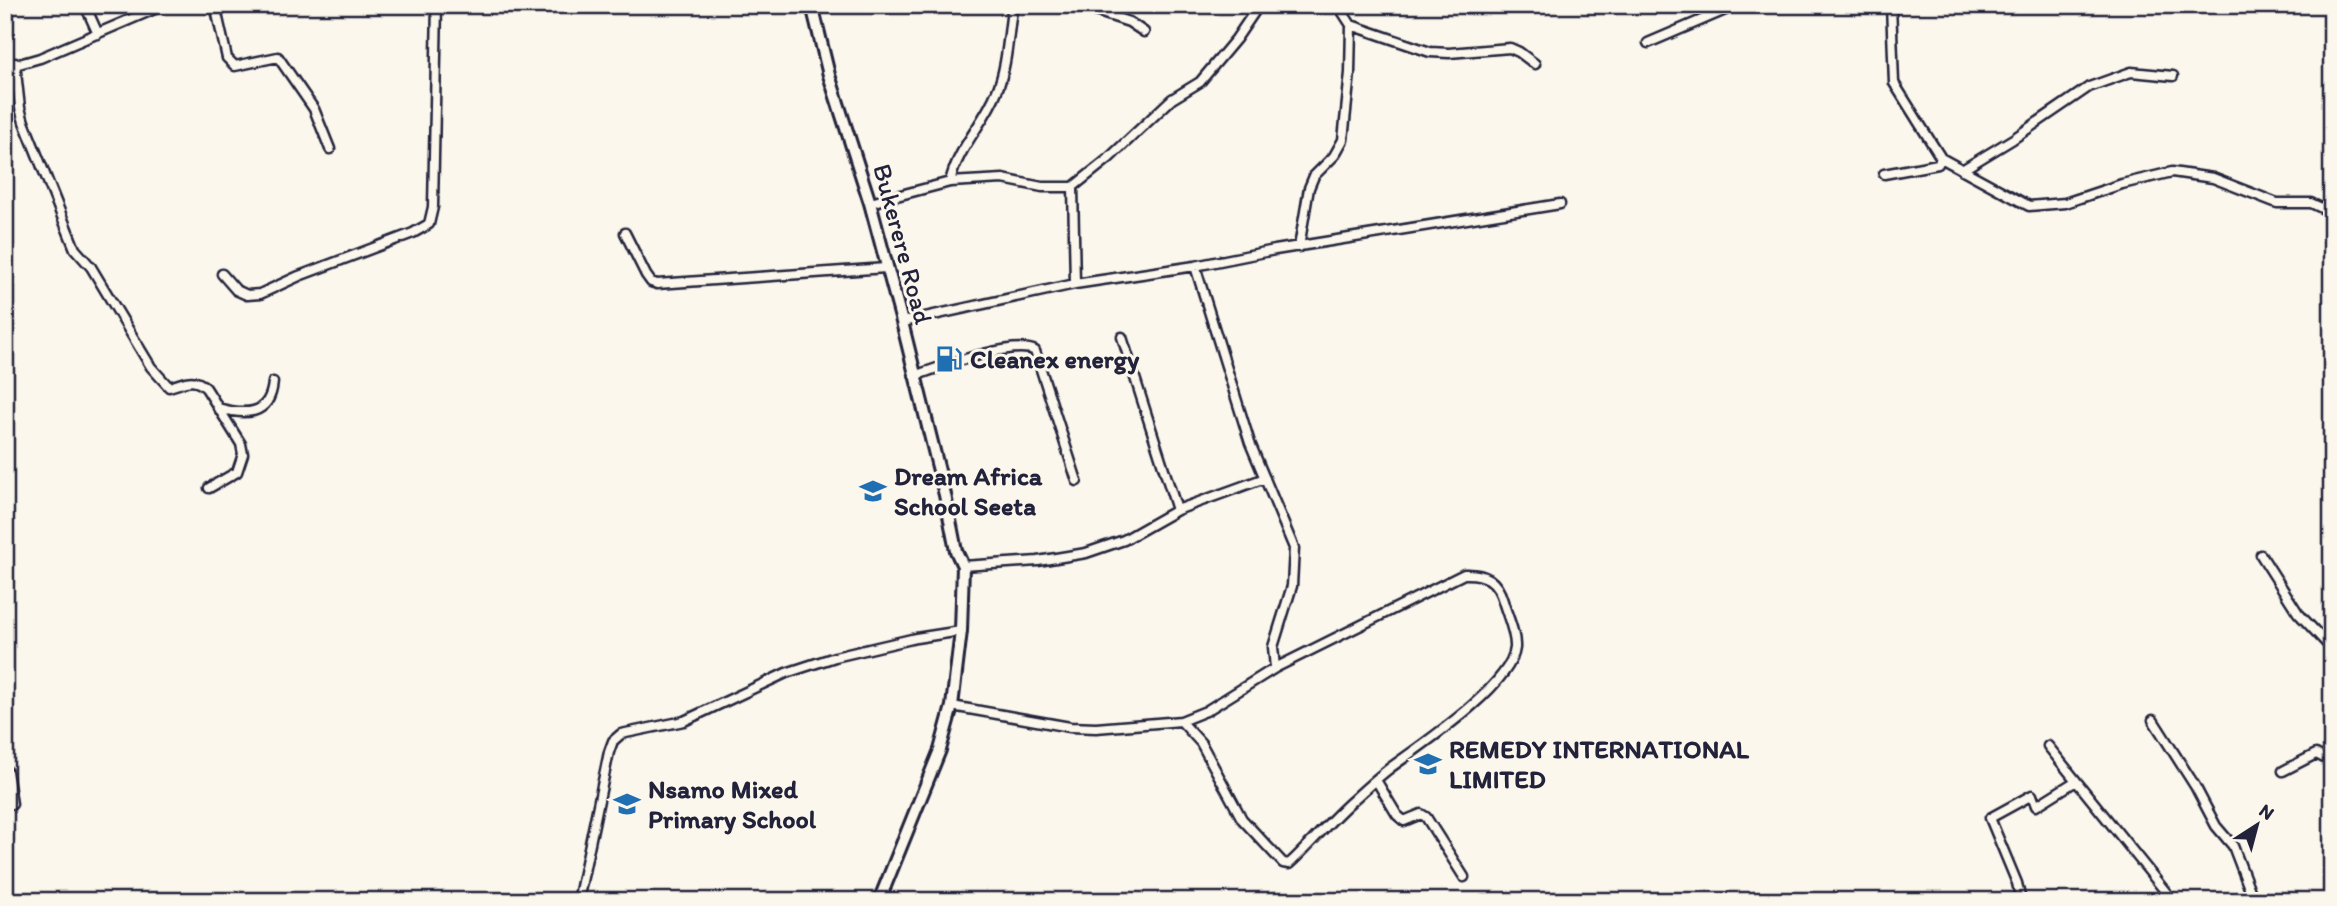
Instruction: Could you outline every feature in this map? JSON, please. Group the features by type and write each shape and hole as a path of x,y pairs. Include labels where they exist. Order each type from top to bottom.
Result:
{"main road":[{"name":"Bukerere Road","path":"812,5 829,75 870,203 945,495 956,551 963,566 961,631 952,706 940,750 879,901"}],"street":[{"path":"85,5 98,34"},
{"path":"5,68 40,58 164,5"},
{"path":"215,5 227,58 235,66 278,57 314,108 330,149"},
{"path":"222,274 236,290 247,295 260,294 299,276 413,233 429,224 433,207 437,5"},
{"path":"950,182 961,151 988,110 998,89 1012,10 1016,5"},
{"path":"1077,5 1129,22 1144,32"},
{"path":"870,203 950,182 1003,179 1042,187 1073,187 1108,159 1172,99 1200,82 1237,39 1259,5"},
{"path":"1299,247 1308,188 1320,168 1339,149 1343,139 1350,73 1351,25 1338,5"},
{"path":"1648,43 1737,5"},
{"path":"1891,5 1894,83 1941,158 2029,206 2065,203 2122,184 2172,172 2213,178 2277,203 2311,203 2332,213"},
{"path":"1351,25 1430,52 1510,48 1519,51 1535,64"},
{"path":"15,63 24,122 75,249 91,267 151,367 165,385 169,387 189,380 199,382 241,444 243,454 237,472 209,488"},
{"path":"1962,170 2089,87 2131,72 2173,76"},
{"path":"1884,174 1938,164 1941,158"},
{"path":"1073,187 1075,284"},
{"path":"902,322 1075,284 1560,204"},
{"path":"625,233 646,275 651,282 657,284 886,268"},
{"path":"1195,266 1250,443 1294,548 1292,586 1273,647 1275,668"},
{"path":"1122,337 1177,510"},
{"path":"914,376 980,354 1025,348 1035,351 1077,481"},
{"path":"218,408 241,414 261,408 272,391 273,382"},
{"path":"963,566 1020,563 1086,553 1124,540 1177,510 1265,478"},
{"path":"2261,555 2298,612 2332,649"},
{"path":"952,706 1070,727 1096,728 1181,721 1206,711 1275,668 1464,574 1478,573 1493,581 1500,592 1515,647 1511,659 1484,694 1376,780 1321,829 1290,863 1286,864 1241,819 1201,743 1181,721"},
{"path":"578,901 609,752 613,741 621,734 684,721 786,673 835,657 916,638 961,631"},
{"path":"2153,720 2195,786 2216,826 2233,846 2254,901"},
{"path":"2048,746 2173,901"},
{"path":"2283,771 2316,754 2332,762"},
{"path":"5,806 12,804 7,771"},
{"path":"1376,780 1397,815 1404,821 1422,814 1426,817 1464,877"},
{"path":"2021,901 2017,883 1990,818 2032,795 2036,806 2076,781"}],"place":[{"name":"Cleanex energy","path":"949,359"},
{"name":"Dream Africa School Seeta","path":"873,491"},
{"name":"REMEDY INTERNATIONAL LIMITED","path":"1428,764"},
{"name":"Nsamo Mixed Primary School","path":"627,804"}]}
